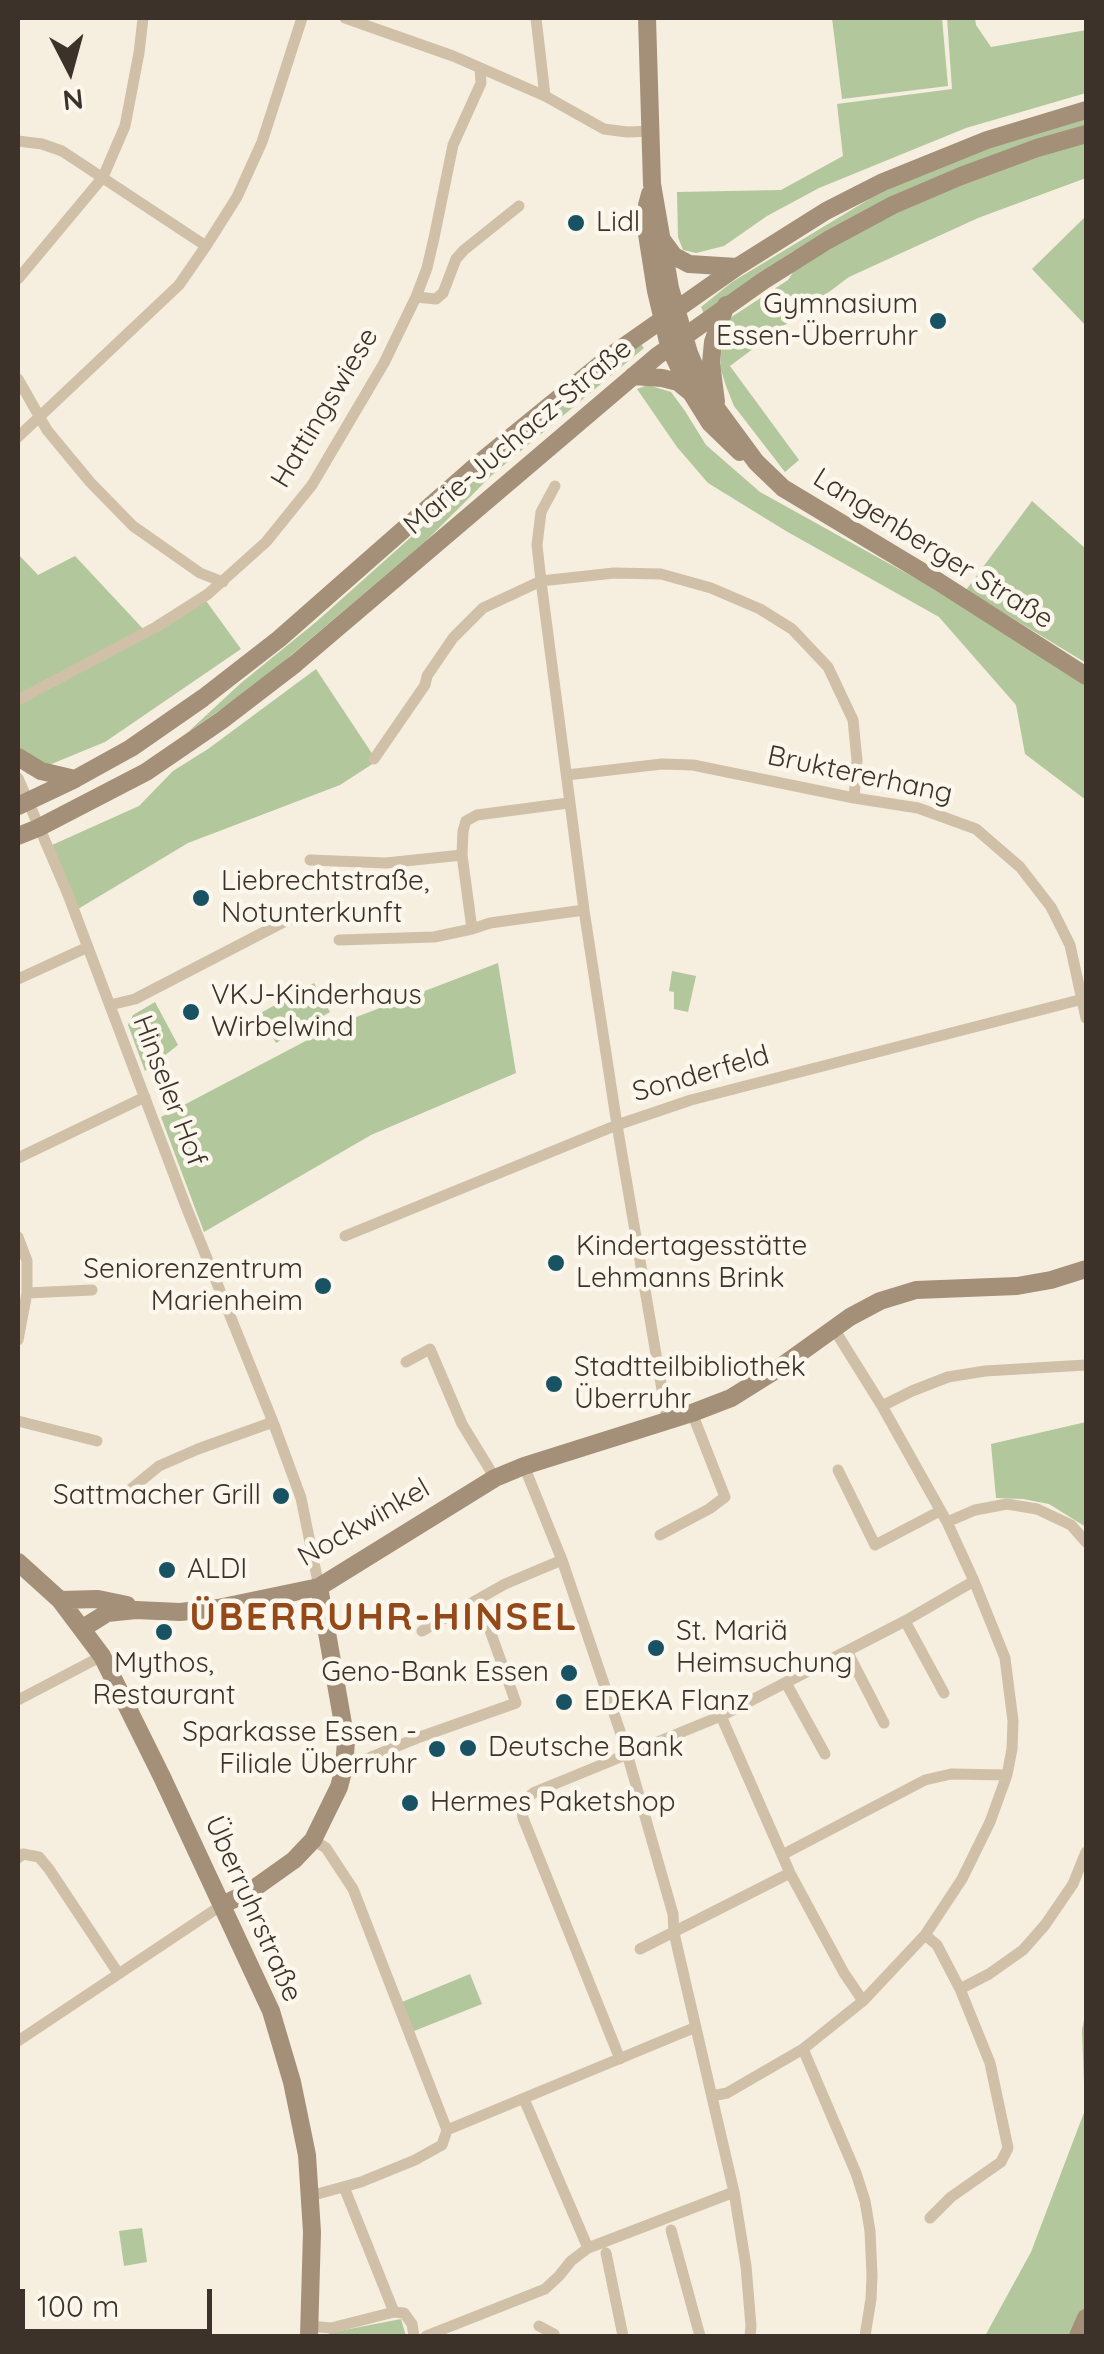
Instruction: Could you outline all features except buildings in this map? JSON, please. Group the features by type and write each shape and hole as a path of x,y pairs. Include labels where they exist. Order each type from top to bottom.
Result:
{"main road":[{"name":"Langenberger Straße","path":"647,18 652,184 662,240 668,315"},
{"name":"Marie-Juchacz-Straße","path":"22,804 130,748 234,674 478,464 614,354 736,267 883,182 987,140 1086,110"},
{"name":"Marie-Juchacz-Straße","path":"18,836 146,772 222,720 295,664 633,376 726,305 828,240 893,205 1037,148 1086,134"},
{"name":"Langenberger Straße","path":"652,184 646,234 690,391 710,423 756,462"},
{"path":"662,240 674,256 689,264 736,267"},
{"path":"717,409 713,342 726,305"},
{"name":"Langenberger Straße","path":"676,342 717,409 756,462 782,488 1086,676"},
{"path":"633,376 678,382 690,391"},
{"path":"18,757 41,771 75,779"},
{"name":"Nockwinkel","path":"83,1628 107,1613 218,1608 319,1587 495,1478 731,1398 867,1307 916,1290 1017,1286 1086,1270"},
{"name":"Überruhrstraße","path":"18,1562 60,1600 102,1656 271,2011 300,2116 310,2196 309,2332"},
{"path":"222,1905 276,1874 313,1840 339,1788 346,1741 319,1587"},
{"name":"Nockwinkel","path":"60,1600 98,1599 120,1602 136,1610"},
{"path":"1078,2336 1086,2318"}],"street":[{"path":"18,279 102,176 125,126 143,18"},
{"path":"18,437 178,284 206,246 237,197 262,142 302,18"},
{"path":"344,18 480,68 545,96 604,128 651,131"},
{"path":"536,18 545,96"},
{"name":"Hattingswiese","path":"18,700 191,606 266,542 312,485 384,363 416,297 427,268 453,145 480,82 480,68"},
{"path":"18,141 62,151 206,246"},
{"path":"416,297 436,298 443,293 456,259 519,206"},
{"path":"18,379 39,416 90,482 133,526 200,573 223,582"},
{"path":"555,486 540,512 537,545 541,581 568,804 667,1419"},
{"path":"374,759 453,638 483,608 541,581 614,573 660,574 711,588 760,608 792,629 828,666 852,720 857,760 854,798"},
{"name":"Bruktererhang","path":"567,775 662,764 693,765 918,808 976,828 1020,866 1051,908 1070,945 1086,1018"},
{"name":"Hinseler Hof","path":"18,778 22,804 38,828 67,892 185,1204 273,1422 301,1498 319,1587"},
{"path":"472,930 462,856 466,821 476,815 568,804"},
{"path":"310,860 386,863 462,856"},
{"path":"339,940 434,937 490,923 584,910"},
{"path":"110,1005 135,999 299,914"},
{"path":"18,979 88,947"},
{"name":"Sonderfeld","path":"346,1236 617,1125 691,1100 1083,999"},
{"path":"18,1158 145,1097"},
{"path":"18,1236 27,1261 18,1340"},
{"path":"26,1293 92,1290"},
{"path":"712,2096 727,2093 803,2049 863,2001 924,1935 962,1878 990,1822 1012,1749 1014,1721 1004,1658 974,1581 882,1406 834,1329"},
{"path":"406,1362 430,1349 462,1424 495,1478"},
{"path":"882,1406 948,1378 985,1371 1086,1365"},
{"path":"660,1535 726,1497 692,1413"},
{"path":"18,1422 97,1441"},
{"path":"131,1489 159,1466 273,1422"},
{"path":"524,1466 562,1560 628,1754 673,1914 674,1933 734,2192 746,2266 750,2336"},
{"path":"838,1470 875,1544 943,1517 1008,1504 1037,1509 1071,1525 1086,1542"},
{"path":"422,1631 504,1584 562,1560"},
{"path":"620,2059 523,1818 522,1804 536,1792 721,1716 974,1581"},
{"path":"905,1621 944,1693"},
{"path":"344,1768 516,1703 488,1625"},
{"path":"847,1651 884,1723"},
{"path":"18,1700 102,1656"},
{"path":"786,1683 825,1754"},
{"path":"721,1716 790,1872 863,2001"},
{"path":"782,1855 926,1780 950,1774 1007,1775"},
{"path":"310,2196 344,2188 415,2160 442,2144 447,2130 353,1890 326,1848 313,1840"},
{"path":"960,1989 1023,1950 1073,1884 1086,1852"},
{"path":"18,1858 24,1854 38,1857 49,1869 118,1973"},
{"path":"640,1948 790,1872"},
{"path":"18,2040 222,1905"},
{"path":"924,1935 937,1945 960,1989 990,2063 1008,2148 1001,2162 951,2197 930,2218"},
{"path":"447,2130 696,2027"},
{"path":"803,2049 865,2202 872,2275 865,2336"},
{"path":"524,2099 588,2248"},
{"path":"344,2188 394,2312 404,2313 414,2336"},
{"path":"426,2336 545,2289 588,2248 734,2192"},
{"path":"671,2230 700,2336"},
{"path":"606,2254 624,2336"},
{"name":"Überruhrstraße","path":"309,2332 394,2312"},
{"path":"539,2326 554,2336"}],"green space":[{"path":"832,18 942,18 948,86 842,99"},
{"path":"947,18 975,18 991,47 1086,30 1086,93 966,128 819,188 767,216 724,246 696,253 683,250 678,237 677,192 781,190 843,156 837,104 952,89"},
{"path":"1086,118 1086,126 792,252 704,314 701,307 732,282 871,198 977,151"},
{"path":"1086,137 1086,178 978,218 849,277 730,366 799,460 785,472 734,406 726,386 720,367 723,331 730,318 788,280 804,256 926,193"},
{"path":"1086,216 1086,326 1032,269"},
{"path":"640,343 644,348 492,475 426,541 256,685 187,733 485,471"},
{"path":"648,385 671,392 706,445 760,492 942,593 1086,684 1086,800 1025,754 1016,705 939,617 708,483 677,447 637,389"},
{"path":"1032,501 1086,549 1086,663 966,590"},
{"path":"18,554 38,575 75,556 146,632 18,699"},
{"path":"204,598 241,649 105,742 27,774 18,755 18,702"},
{"path":"316,669 377,761 340,785 188,843 78,909 52,845 139,806 173,771"},
{"path":"498,963 516,1073 371,1135 204,1232 161,1117 338,1024"},
{"path":"672,971 696,976 688,1012 674,1009 674,992 669,991"},
{"path":"314,983 330,1012 276,1043 259,1014"},
{"path":"155,1002 178,1045 145,1071 128,1025 133,1015"},
{"path":"1086,1422 1086,1527 1049,1504 996,1498 991,1444"},
{"path":"470,1974 482,2004 414,2031 402,2002"},
{"path":"1086,2010 1086,2315 1077,2336 985,2336 1031,2252 1085,2110 1082,2030"},
{"path":"142,2228 147,2262 124,2266 119,2231"},
{"path":"401,2319 406,2336 328,2336 329,2333"}],"place":[{"name":"Lidl","path":"576,223"},
{"name":"Gymnasium Essen-Überruhr","path":"938,321"},
{"name":"Liebrechtstraße, Notunterkunft","path":"201,898"},
{"name":"VKJ-Kinderhaus Wirbelwind","path":"191,1012"},
{"name":"Kindertagesstätte Lehmanns Brink","path":"556,1263"},
{"name":"Seniorenzentrum Marienheim","path":"323,1286"},
{"name":"Stadtteilbibliothek Überruhr","path":"554,1384"},
{"name":"Sattmacher Grill","path":"281,1496"},
{"name":"ALDI","path":"167,1570"},
{"name":"Mythos, Restaurant","path":"164,1632"},
{"name":"St. Mariä Heimsuchung","path":"656,1648"},
{"name":"Geno-Bank Essen","path":"569,1673"},
{"name":"EDEKA Flanz","path":"564,1702"},
{"name":"Deutsche Bank","path":"468,1748"},
{"name":"Sparkasse Essen - Filiale Überruhr","path":"437,1749"},
{"name":"Hermes Paketshop","path":"410,1803"}],"district":[{"name":"ÜBERRUHR-HINSEL","path":"384,1619"}]}
